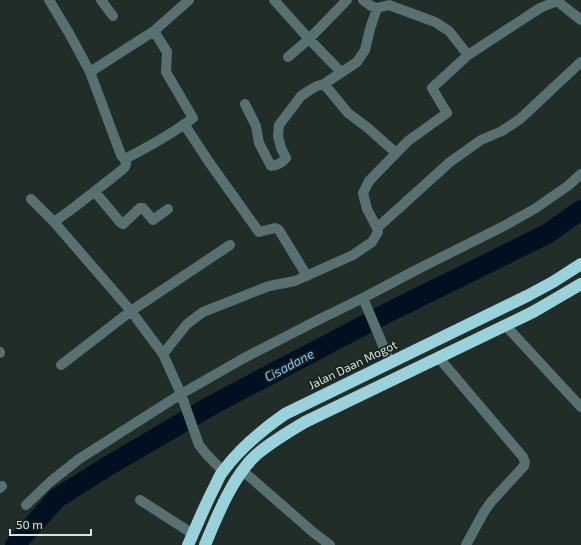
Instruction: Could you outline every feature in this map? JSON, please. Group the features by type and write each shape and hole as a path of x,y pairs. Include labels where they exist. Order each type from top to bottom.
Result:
{"highway":[{"name":"Jalan Daan Mogot","path":"191,540 211,493 223,471 248,442 266,427 286,414 527,296 553,282 581,264"},
{"path":"553,282 560,297"},
{"path":"205,545 218,514 243,471 255,456 269,444 305,422 533,312 581,284"}],"street":[{"path":"50,0 90,72 126,163 125,168 54,222"},
{"path":"101,0 113,16"},
{"path":"90,72 154,32 188,0"},
{"path":"274,0 341,72"},
{"path":"288,57 309,39 347,0"},
{"path":"363,0 371,6 377,8 388,5 435,22 449,31 468,55"},
{"path":"163,354 187,324 203,312 269,286 295,281 353,255 372,242 378,232 367,209 362,193 369,181 408,141 447,113 432,88 468,55 540,8 557,1 581,20"},
{"path":"245,104 256,126 259,144 270,165 272,166 283,161 286,158 281,148 278,136 279,125 301,96 324,84 357,62 365,50 377,8"},
{"path":"125,159 193,118 166,72 168,52 154,32"},
{"path":"377,228 450,162 481,140 502,131 520,119 581,62"},
{"path":"324,84 348,113 368,128 396,153"},
{"path":"184,124 259,232 275,228 279,230 307,276"},
{"path":"26,506 50,482 79,459 251,354 318,320 364,302 420,268 504,226 536,208 569,185 581,174"},
{"path":"95,192 123,224 140,208 143,208 153,220 168,209"},
{"path":"31,199 54,222 131,311 163,354 182,396 199,444 207,455 223,471"},
{"path":"61,365 131,311 230,245"},
{"path":"364,302 390,362"},
{"path":"505,325 581,407"},
{"path":"439,358 523,457 525,462 524,466 491,502 466,545"},
{"path":"243,471 314,533 330,545"},
{"path":"140,500 191,540"}],"waterway":[{"name":"Cisadane","path":"15,545 57,498 108,466 214,404 391,311 547,234 581,210"}]}
